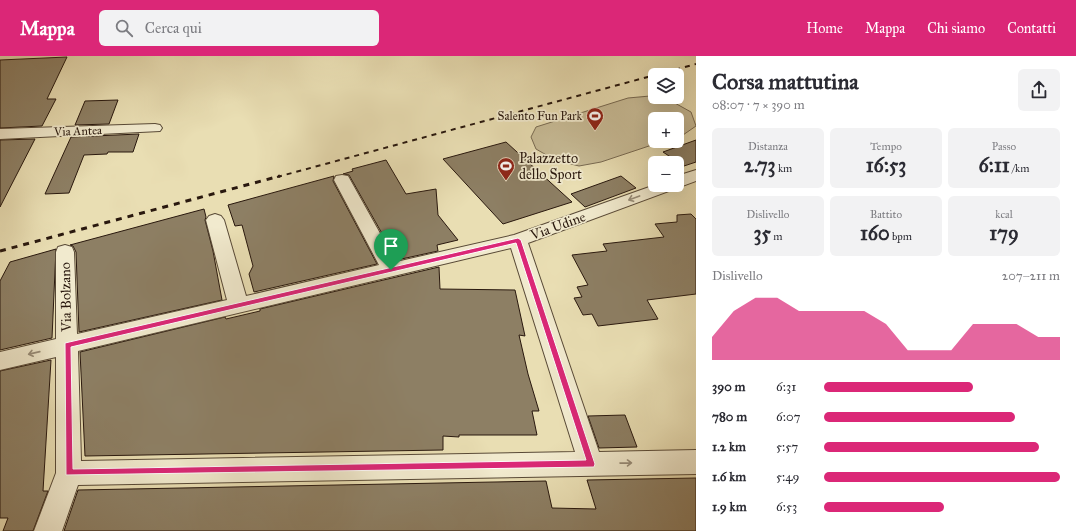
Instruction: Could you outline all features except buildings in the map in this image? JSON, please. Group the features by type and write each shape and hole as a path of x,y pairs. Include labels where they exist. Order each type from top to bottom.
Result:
{"street":[{"name":"Via Antea","path":"0,134 155,128"},
{"path":"684,179 696,175"},
{"path":"342,180 391,270"},
{"name":"Via Udine","path":"0,361 518,240 651,192"},
{"path":"215,220 239,305"},
{"path":"518,240 591,464"},
{"name":"Via Bolzano","path":"48,531 69,473 65,252"},
{"path":"69,473 696,462"}],"shaded area":[{"name":"Salento Fun Park","path":"648,96 648,104 677,104 691,112 696,126 684,134 684,112 648,112 648,146 601,162 579,166 555,160 536,149 531,137 536,127 628,98"}],"railway":[{"path":"681,68 696,64"},
{"path":"277,177 648,77"},
{"path":"0,251 280,176"}],"place":[{"name":"Salento Fun Park","path":"595,131"},
{"name":"Palazzetto dello Sport","path":"506,181"}],"route":[{"path":"518,240 591,464 69,473 67,345 391,270 518,240"}]}
